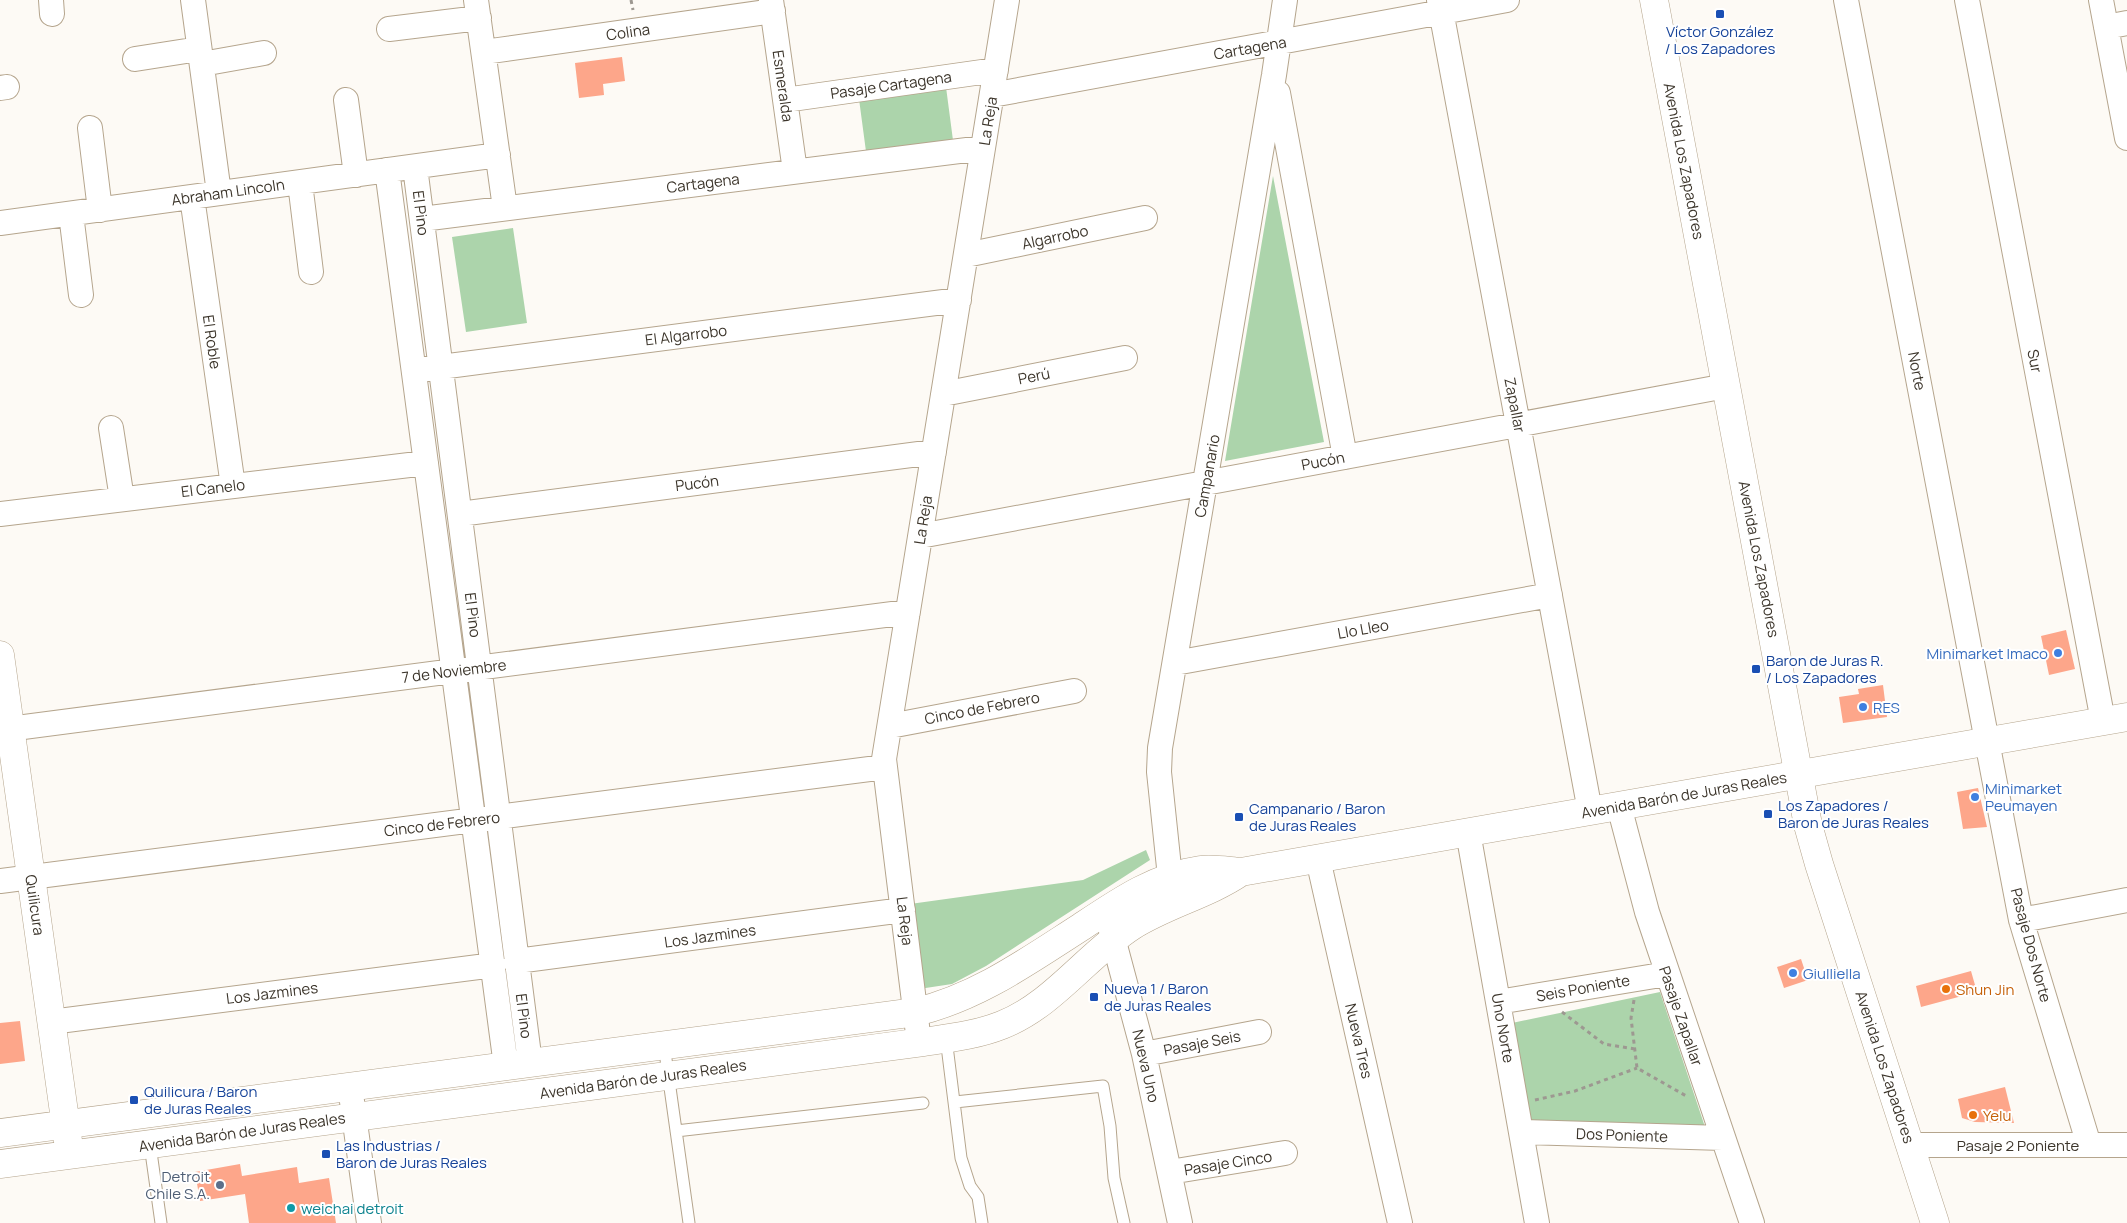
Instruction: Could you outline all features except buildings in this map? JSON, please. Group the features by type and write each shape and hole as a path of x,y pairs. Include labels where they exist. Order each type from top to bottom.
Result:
{"street":[{"path":"193,0 219,194"},
{"name":"La Reja","path":"919,1042 885,767 920,536 1007,0"},
{"name":"Campanario","path":"1170,877 1159,760 1285,0"},
{"name":"Cartagena","path":"992,95 1278,42 1440,6 1507,0"},
{"name":"Avenida Los Zapadores","path":"1654,0 1799,775 1818,864 1935,1223"},
{"name":"Norte","path":"1846,0 1988,742"},
{"name":"Sur","path":"1967,0 2115,719"},
{"path":"2101,0 2116,25 2127,138"},
{"name":"Colina","path":"484,52 772,6"},
{"name":"Esmeralda","path":"772,6 796,172"},
{"name":"Zapallar","path":"1440,6 1590,811"},
{"path":"389,29 478,9 505,208"},
{"path":"135,59 264,53"},
{"name":"Pasaje Cartagena","path":"785,100 996,70"},
{"name":"Campanario","path":"1274,75 1345,458"},
{"path":"346,100 356,175"},
{"path":"90,128 100,210"},
{"name":"Cartagena","path":"422,219 983,148"},
{"name":"Abraham Lincoln","path":"0,223 498,155"},
{"name":"El Pino","path":"415,167 517,961 518,1064"},
{"name":"El Pino","path":"387,170 494,965 518,1064"},
{"path":"300,182 311,272"},
{"name":"El Roble","path":"192,197 233,486"},
{"path":"71,214 81,295"},
{"name":"Algarrobo","path":"966,255 1145,218"},
{"name":"El Algarrobo","path":"414,370 958,300"},
{"name":"Perú","path":"943,394 1125,358"},
{"name":"Pucón","path":"920,536 1726,386"},
{"path":"111,428 122,499"},
{"name":"Pucón","path":"460,514 934,452"},
{"name":"El Canelo","path":"0,514 426,462"},
{"name":"Llo Lleo","path":"1175,662 1550,595"},
{"name":"7 de Noviembre","path":"5,730 908,612"},
{"name":"Quilicura","path":"0,655 5,730 31,877 70,1155"},
{"name":"Cinco de Febrero","path":"890,726 1074,691"},
{"name":"Avenida Barón de Juras Reales","path":"0,1133 916,1012 938,1006 984,988 1106,910 1149,886 1170,877 1202,869 1241,872 2115,719"},
{"name":"Pasaje Dos Norte","path":"1988,742 2021,920 2089,1145"},
{"name":"Cinco de Febrero","path":"0,881 885,767"},
{"name":"Pasaje Zapallar","path":"1619,806 1647,912 1752,1223"},
{"name":"Uno Norte","path":"1468,832 1537,1223"},
{"name":"Nueva Tres","path":"1318,859 1400,1223"},
{"name":"Avenida Barón de Juras Reales","path":"0,1164 974,1034 1003,1025 1030,1010 1114,940 1153,914 1212,890 1241,872"},
{"path":"2021,920 2127,900"},
{"name":"Los Jazmines","path":"517,961 903,910"},
{"name":"Nueva Uno","path":"1106,910 1144,1054 1180,1223"},
{"name":"Los Jazmines","path":"51,1022 494,965"},
{"name":"Seis Poniente","path":"1498,1002 1667,974"},
{"name":"Pasaje Seis","path":"1144,1054 1259,1032"},
{"path":"350,1087 369,1223"},
{"name":"Dos Poniente","path":"1521,1132 1723,1138"},
{"name":"Pasaje 2 Poniente","path":"1910,1145 2127,1145"},
{"name":"Pasaje Cinco","path":"1170,1172 1286,1153"}],"lane":[{"path":"946,1038 955,1102 960,1158 970,1186 978,1198 982,1223"},
{"path":"664,1045 689,1223"},
{"path":"955,1102 1103,1086 1110,1126 1114,1178 1124,1223"},
{"path":"676,1131 923,1103"},
{"path":"150,1145 161,1223"}],"path":[{"path":"631,0 633,13"},
{"path":"1637,1068 1631,1018 1638,979"},
{"path":"1538,995 1604,1044 1635,1050"},
{"path":"1637,1068 1714,1112"},
{"path":"1516,1104 1575,1091 1637,1068"}],"green space":[{"path":"946,87 954,148 867,159 859,99"},
{"path":"1273,176 1324,442 1225,461"},
{"path":"513,228 527,323 466,332 452,237"},
{"path":"1146,850 1150,860 986,966 952,984 919,989 910,904 1083,880"},
{"path":"1660,992 1705,1127 1529,1124 1512,1023"}],"place":[{"name":"Víctor González / Los Zapadores","path":"1720,14"},
{"name":"Minimarket Imaco","path":"2058,653"},
{"name":"Baron de Juras R. / Los Zapadores","path":"1756,669"},
{"name":"RES","path":"1863,707"},
{"name":"Minimarket Peumayen","path":"1975,797"},
{"name":"Los Zapadores / Baron de Juras Reales","path":"1768,814"},
{"name":"Campanario / Baron de Juras Reales","path":"1239,817"},
{"name":"Giulliella","path":"1793,973"},
{"name":"Shun Jin","path":"1946,989"},
{"name":"Nueva 1 / Baron de Juras Reales","path":"1094,997"},
{"name":"Quilicura / Baron de Juras Reales","path":"134,1100"},
{"name":"Yelu","path":"1973,1115"},
{"name":"Las Industrias / Baron de Juras Reales","path":"326,1154"},
{"name":"Detroit Chile S.A.","path":"220,1185"},
{"name":"weichai detroit","path":"291,1208"}]}
